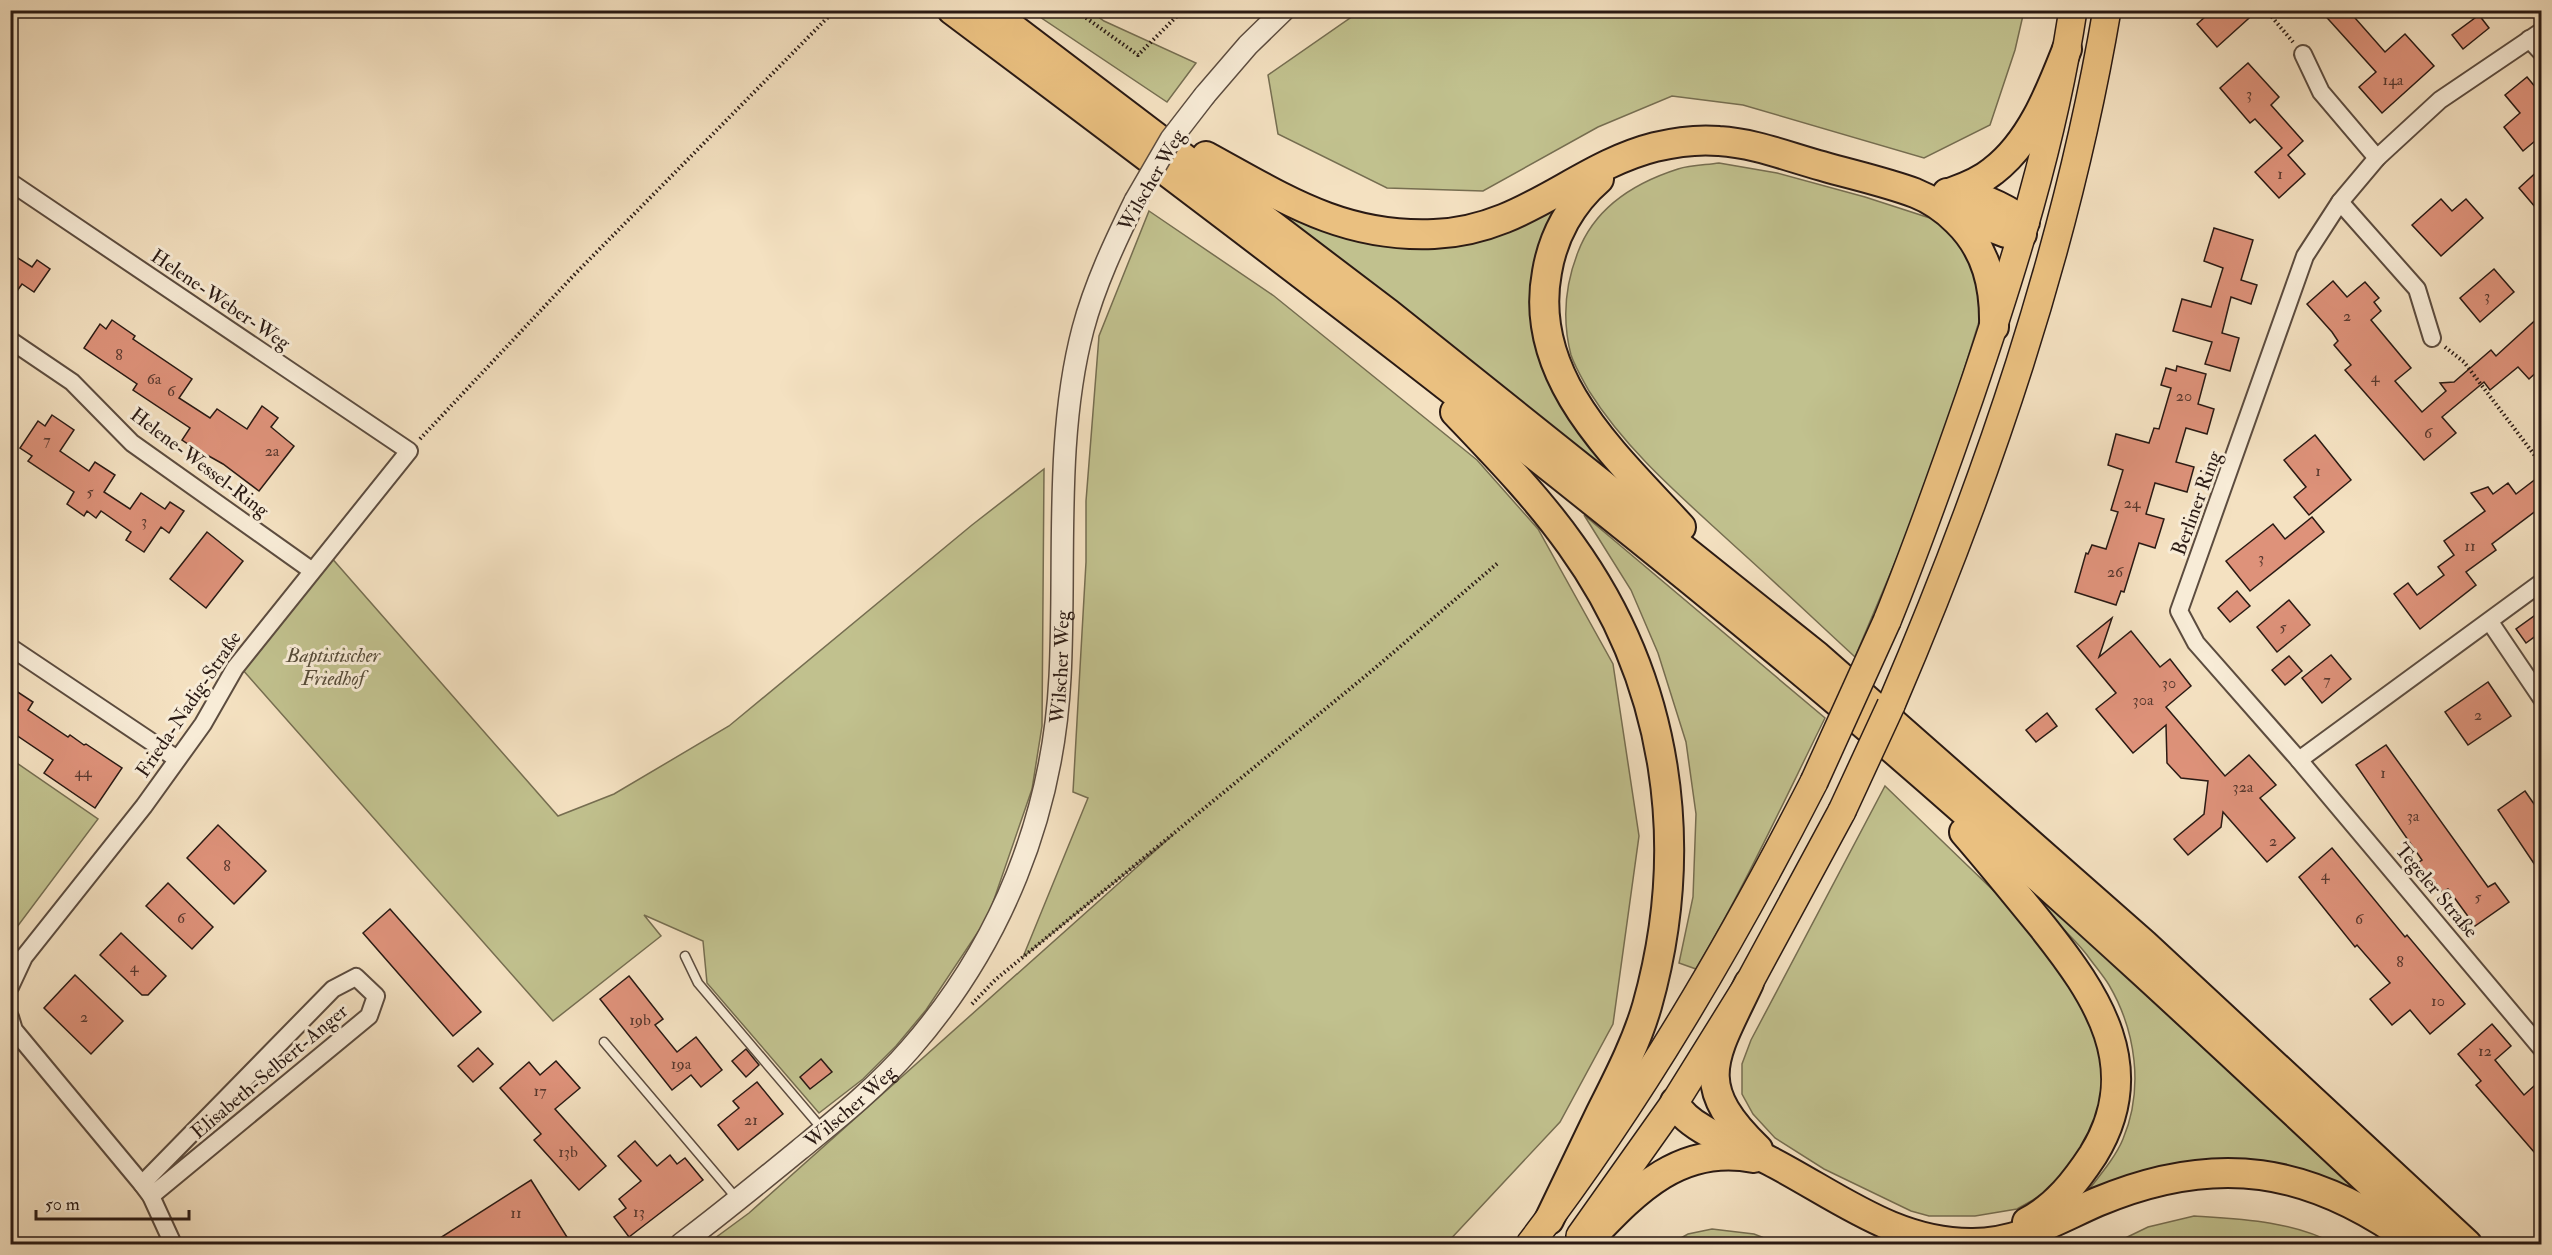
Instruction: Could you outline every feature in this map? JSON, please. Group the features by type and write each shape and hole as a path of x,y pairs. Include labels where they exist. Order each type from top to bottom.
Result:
{"highway":[{"path":"952,10 1376,331 1621,524 1891,748 2131,961 2435,1245"},
{"path":"989,10 1389,314 1741,593 1893,720 2144,944 2467,1245"},
{"path":"1948,201 1994,171 2012,153 2043,108 2067,49"},
{"path":"1123,111 1319,216 1347,226 1378,232 1407,235 1437,234 1493,223 1521,213 1629,156 1676,143 1721,141 1752,146 1948,201 2006,233 2026,229"},
{"path":"1629,156 1610,168 1589,188 1572,209 1559,232 1550,257 1544,288 1547,340 1556,367 1589,424 1741,593"},
{"path":"1948,201 1958,222 1981,252 1992,288 1994,327"},
{"path":"1376,331 1503,463 1572,545 1608,604 1637,667 1657,734 1668,802 1670,872 1663,940 1646,1008 1621,1073 1549,1220"},
{"path":"1891,748 2002,875 2064,953 2094,997 2106,1023 2117,1063 2116,1090 2104,1138 2074,1183 2041,1213 2011,1230 1985,1237 1950,1242"},
{"path":"1749,983 1717,1051 1714,1078 1718,1097 1738,1131 1770,1161"},
{"path":"1675,1102 1686,1117 1696,1125 1770,1161 1871,1218 1903,1233 1950,1242 1995,1242 2040,1229 2140,1186 2207,1172 2259,1174 2310,1186 2367,1212 2418,1245"},
{"path":"1585,1245 1641,1188 1670,1168 1705,1158 1726,1156 1770,1161"}],"main road":[{"path":"1530,1245 1600,1149 1669,1043 1721,957 1814,782 1887,621 1921,538 2026,229 2067,49 2073,10"},
{"path":"1574,1245 1675,1102 1749,983 1842,811 1916,648 1986,467 2046,280 2066,206 2108,10"},
{"path":"2026,229 2045,225 2066,206"},
{"path":"2026,229 2040,246 2045,263 2046,280"},
{"path":"1669,1043 1665,1061 1666,1081 1675,1102"}],"street":[{"name":"Wilscher Weg","path":"681,1245 823,1131 877,1084 909,1051 938,1016 986,942 1003,910 1030,844 1050,766 1057,722 1066,447 1075,368 1095,291 1135,201 1171,140 1204,94 1248,45 1284,10"},
{"path":"2535,35 2541,53"},
{"name":"Berliner Ring","path":"2300,760 2196,644 2179,611 2305,256 2340,202 2377,158 2440,100 2535,35"},
{"path":"2303,54 2321,92 2377,158"},
{"name":"Helene-Weber-Weg","path":"10,182 409,451"},
{"path":"2340,202 2417,289 2432,338"},
{"name":"Helene-Wessel-Ring","path":"10,340 72,382 132,443 311,570"},
{"name":"Frieda-Nadig-Straße","path":"10,987 24,957 144,806 203,724 235,668 311,570 409,451"},
{"path":"2300,760 2490,622 2541,582"},
{"path":"2490,622 2541,699"},
{"path":"10,646 177,759"},
{"name":"Tegeler Straße","path":"2300,760 2541,1049"},
{"name":"Elisabeth-Selbert-Anger","path":"356,977 376,996 369,1016 147,1190 333,989 356,977"},
{"path":"10,1017 14,1030 147,1190 173,1245"}],"lane":[{"path":"685,956 698,983 823,1131"},
{"path":"604,1042 738,1200"}],"path":[{"path":"409,451 575,274 835,10"},
{"path":"1075,10 1138,55 1183,10"},
{"path":"2266,10 2303,54"},
{"path":"2432,338 2464,362 2541,465"},
{"path":"966,1010 995,980 1374,669 1499,562"},
{"path":"10,1229 23,1245"}],"green space":[{"path":"1031,11 1090,11 1104,21 1196,63 1167,102"},
{"path":"1360,11 2024,11 2015,50 1990,125 1924,158 1743,105 1672,96 1598,127 1483,191 1387,188 1278,134 1268,75"},
{"path":"1719,163 1777,173 1865,197 1939,221 1980,268 1981,315 1950,415 1915,515 1855,657 1678,494 1639,455 1604,414 1589,391 1571,355 1566,329 1566,303 1570,277 1585,236 1595,222 1618,199 1646,182 1683,168"},
{"path":"1574,188 1532,300 1534,335 1543,366 1566,409 1650,506 1245,189 1402,245"},
{"path":"1149,211 1274,296 1477,460 1538,529 1613,664 1639,836 1613,1024 1560,1122 1446,1244 707,1244 749,1213 1174,834 1023,957 1088,798 1073,792 1086,562 1086,501 1099,336"},
{"name":"Baptistischer Friedhof","path":"1044,469 1042,726 1032,789 988,917 926,1010 896,1046 863,1079 819,1113 707,983 703,941 644,915 661,936 553,1021 242,669 329,555 558,816 614,794 729,726 972,525"},
{"path":"1584,515 1825,718 1747,876 1696,969 1679,963 1693,897 1696,814 1686,742 1658,653 1631,590"},
{"path":"11,759 98,819 11,935"},
{"path":"1885,786 1997,894 2038,938 2073,984 2107,1068 2097,1129 2054,1188 2017,1209 1975,1216 1929,1216 1911,1211 1824,1169 1775,1138 1753,1114 1742,1094 1742,1064 1751,1040"},
{"path":"2039,895 2366,1197 2311,1175 2081,1200 2110,1162 2123,1139 2130,1120 2133,1100 2134,1061 2126,1021 2109,985 2081,948 2048,911"},
{"path":"2194,1216 2266,1222 2302,1230 2335,1244 2113,1244 2148,1227"},
{"path":"1712,1229 1754,1234 1780,1244 1670,1244 1688,1234"}],"building":[{"path":"2213,10 2258,10 2217,47 2197,24"},
{"path":"2320,10 2348,10 2385,52 2405,34 2434,66 2382,113 2359,87 2376,72"},
{"path":"2479,15 2489,28 2463,49 2452,35"},
{"path":"2248,63 2279,97 2271,105 2303,141 2288,155 2305,174 2279,198 2255,172 2282,148 2255,119 2250,123 2220,88"},
{"path":"2527,77 2541,94 2541,136 2523,151 2504,127 2520,113 2505,95"},
{"path":"2541,168 2541,214 2519,188"},
{"path":"2441,199 2452,211 2466,199 2483,218 2441,256 2412,225"},
{"path":"2214,228 2253,240 2241,280 2257,285 2251,304 2231,297 2222,333 2239,338 2230,371 2205,364 2212,342 2173,331 2182,299 2211,307 2223,268 2204,261"},
{"path":"10,253 32,267 37,260 50,269 34,292 22,284 10,301"},
{"path":"2494,269 2514,292 2480,322 2460,298"},
{"path":"2333,281 2347,297 2365,282 2379,298 2374,302 2381,311 2371,320 2411,368 2395,381 2422,412 2446,391 2440,383 2454,382 2491,350 2496,356 2541,315 2541,368 2529,379 2518,367 2490,390 2484,382 2442,417 2456,433 2424,460 2345,370 2351,365 2334,345 2338,341 2307,304"},
{"path":"112,320 135,336 133,339 192,379 179,398 210,418 217,409 247,429 262,406 278,418 271,427 294,446 259,491 223,464 182,440 190,428 133,390 137,384 84,348 100,324 106,329"},
{"path":"2177,366 2206,374 2198,404 2214,409 2207,434 2186,428 2176,462 2194,467 2187,492 2155,483 2146,514 2164,519 2155,548 2139,543 2124,592 2121,591 2116,605 2075,592 2086,553 2088,554 2092,545 2106,549 2118,512 2111,510 2123,470 2108,465 2116,434 2149,443 2154,428 2159,429 2171,388 2161,385 2166,368 2176,371"},
{"path":"52,415 74,430 60,451 89,471 95,462 115,475 104,492 130,509 141,493 165,509 170,502 184,511 169,533 161,527 144,552 126,540 131,532 101,511 96,518 87,511 84,516 67,504 74,492 28,461 32,456 20,448 38,421 45,426"},
{"path":"2315,435 2351,480 2309,515 2294,497 2306,487 2284,460"},
{"path":"2541,475 2541,507 2492,544 2496,550 2466,572 2476,585 2420,629 2394,594 2408,583 2417,595 2444,575 2438,567 2454,555 2444,541 2485,511 2471,493 2488,487 2493,494 2508,483 2516,494"},
{"path":"2312,517 2324,532 2250,591 2226,561 2273,524 2285,539"},
{"path":"207,532 243,561 206,608 170,579"},
{"path":"2237,591 2250,606 2230,622 2218,608"},
{"path":"2289,600 2310,625 2277,652 2257,627"},
{"path":"2541,611 2541,632 2526,643 2516,629"},
{"path":"2112,618 2099,657 2131,631 2160,667 2170,659 2191,686 2166,707 2225,776 2249,755 2276,785 2260,798 2295,838 2267,862 2223,812 2221,827 2188,855 2174,839 2204,814 2208,781 2181,778 2167,763 2166,725 2133,753 2096,709 2116,693 2077,646"},
{"path":"2331,655 2351,679 2322,703 2302,678"},
{"path":"2289,656 2302,671 2285,685 2272,670"},
{"path":"2488,682 2511,716 2468,745 2445,712"},
{"path":"10,687 33,702 28,710 68,737 70,735 84,745 86,744 122,768 95,808 44,773 53,760 13,733 10,736"},
{"path":"2047,713 2057,726 2036,742 2026,730"},
{"path":"2386,745 2488,887 2495,883 2509,902 2475,926 2448,889 2442,892 2430,876 2423,881 2413,866 2422,860 2356,765"},
{"path":"2525,791 2541,814 2541,874 2498,810"},
{"path":"218,825 266,871 234,904 187,858"},
{"path":"2332,848 2405,937 2407,935 2465,1004 2430,1034 2410,1010 2392,1025 2370,999 2390,983 2357,945 2355,947 2299,877"},
{"path":"168,883 213,927 192,949 146,906"},
{"path":"390,909 481,1012 453,1036 363,933"},
{"path":"121,933 166,976 148,995 142,995 100,955"},
{"path":"75,975 123,1021 91,1054 44,1008"},
{"path":"629,976 663,1019 655,1025 677,1052 696,1037 722,1070 701,1087 691,1075 672,1090 600,999"},
{"path":"2492,1024 2511,1046 2495,1060 2524,1095 2534,1086 2541,1095 2541,1160 2476,1085 2481,1081 2458,1054"},
{"path":"478,1048 493,1064 473,1082 458,1066"},
{"path":"746,1049 759,1065 746,1077 732,1061"},
{"path":"821,1059 832,1072 810,1089 800,1077"},
{"path":"556,1061 580,1088 555,1109 606,1166 579,1190 534,1140 541,1134 500,1088 529,1062 540,1075"},
{"path":"757,1082 783,1114 738,1150 718,1125 739,1108 733,1101"},
{"path":"635,1141 657,1166 670,1155 677,1164 685,1158 703,1180 629,1237 614,1217 626,1208 619,1199 641,1181 618,1156"},
{"path":"531,1180 572,1245 429,1245"}]}
